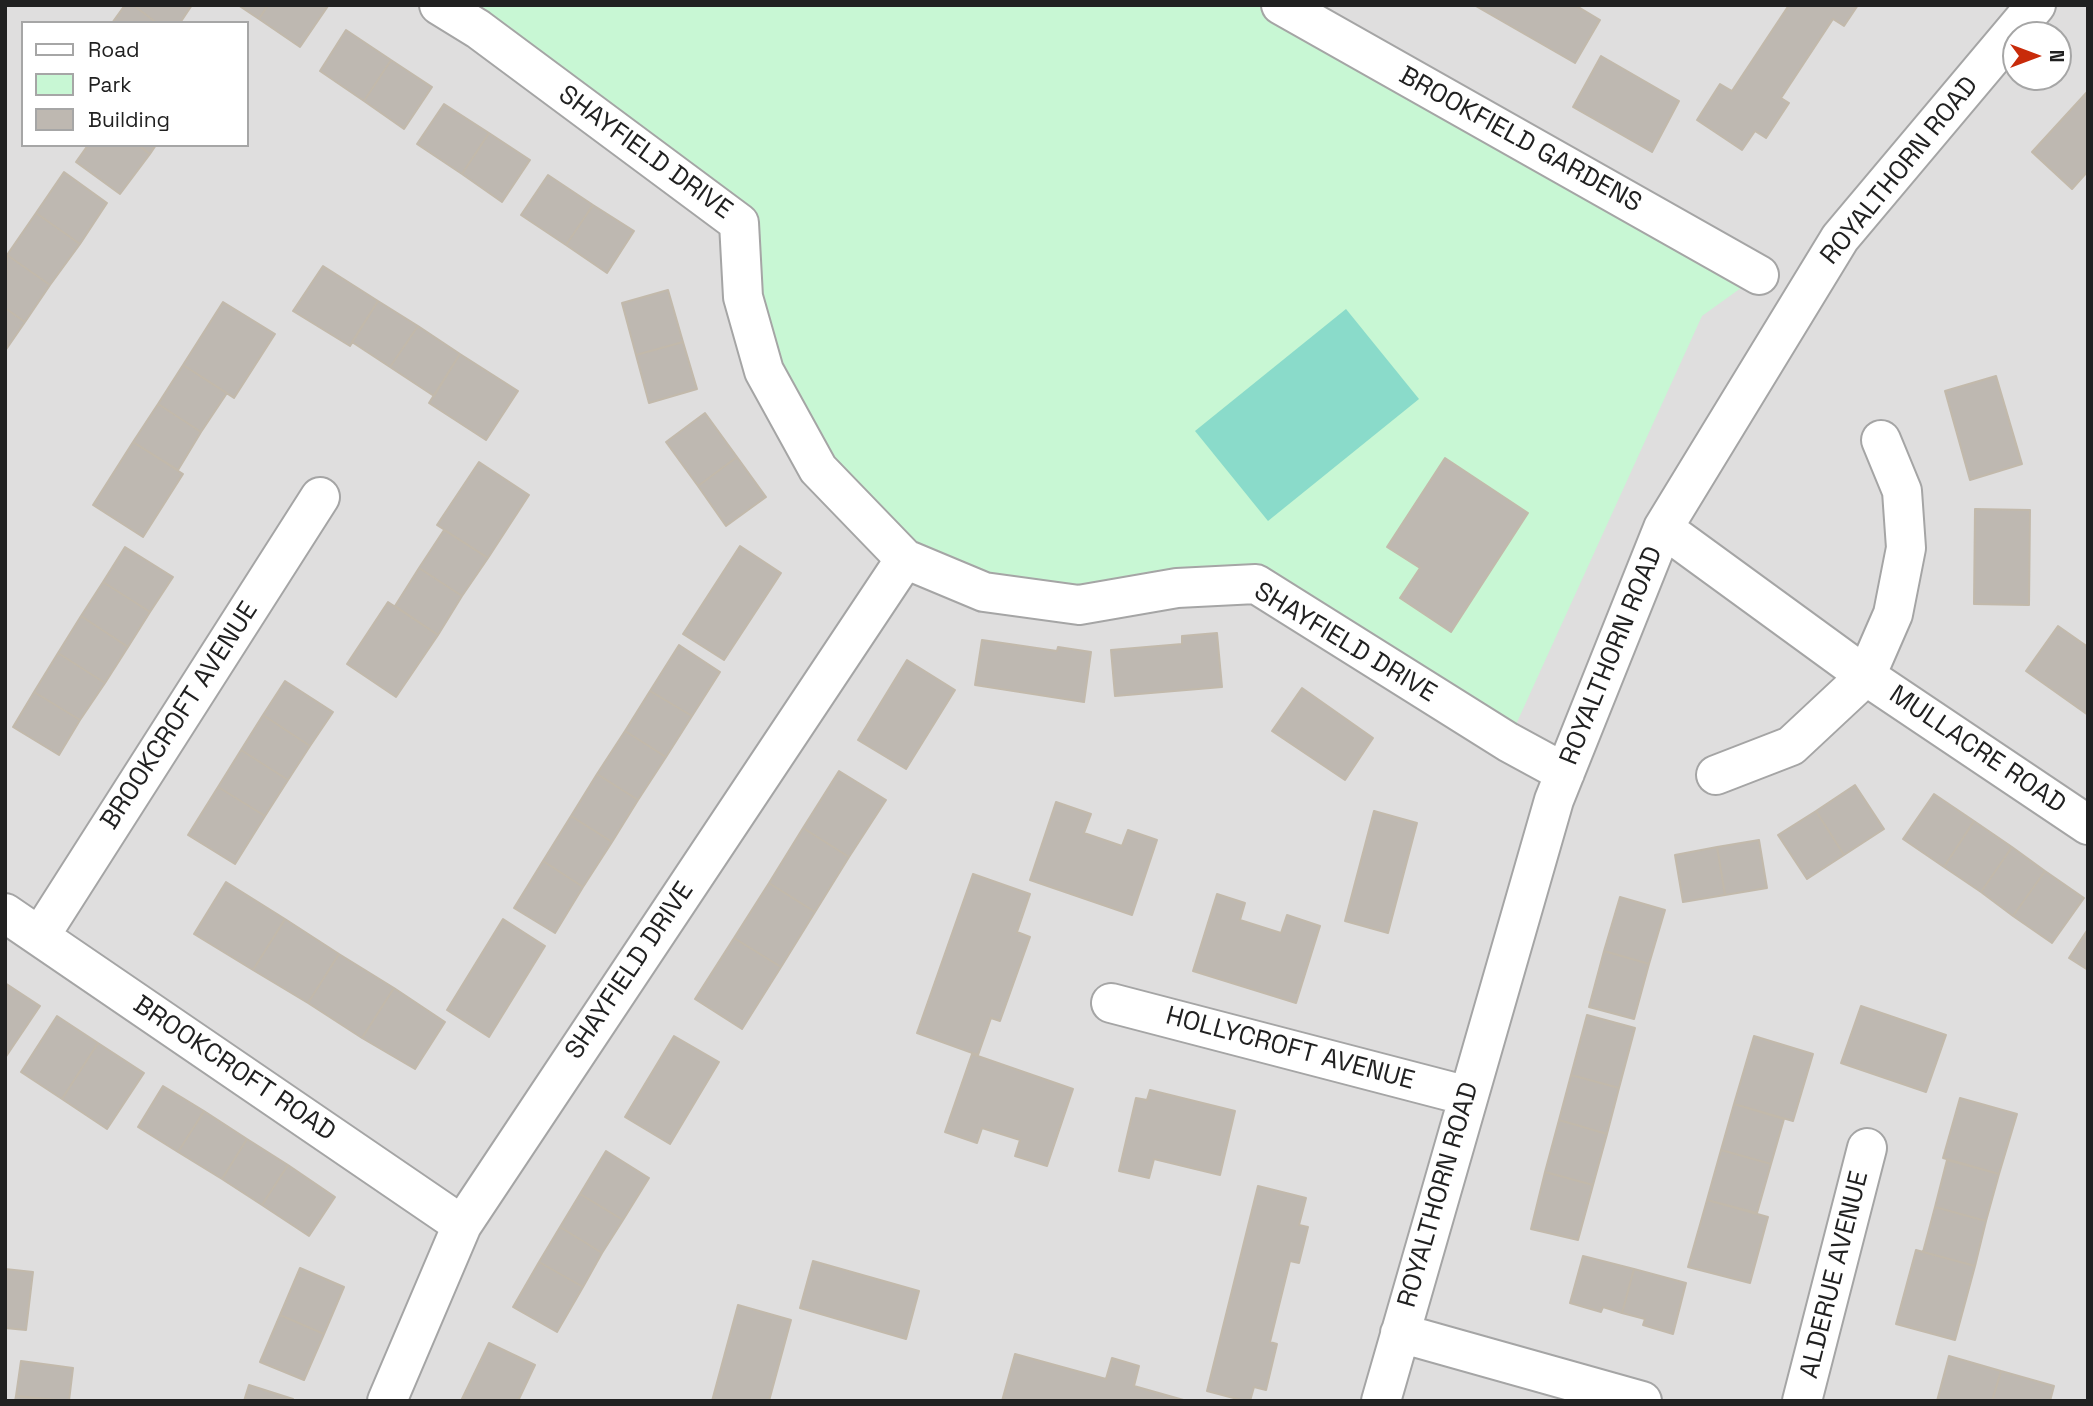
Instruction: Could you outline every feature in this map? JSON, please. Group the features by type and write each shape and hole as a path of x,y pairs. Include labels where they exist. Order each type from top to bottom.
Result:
{"street":[{"name":"SHAYFIELD DRIVE","path":"439,5 478,29 739,223 743,297 764,371 818,469 905,559 984,592 1079,605 1177,588 1256,584 1508,742 1565,773"},
{"name":"BROOKFIELD GARDENS","path":"1280,5 1759,275"},
{"name":"ROYALTHORN ROAD","path":"1381,1401 1554,800 1663,528 1840,238 2035,5"},
{"name":"MULLACRE ROAD","path":"1716,775 1791,746 1866,676 1893,614 1906,548 1902,491 1881,440"},
{"name":"BROOKCROFT AVENUE","path":"40,936 320,497"},
{"name":"MULLACRE ROAD","path":"1663,528 1866,676 2088,825"},
{"name":"SHAYFIELD DRIVE","path":"387,1401 462,1225 905,559"},
{"name":"BROOKCROFT ROAD","path":"5,913 462,1225"},
{"name":"HOLLYCROFT AVENUE","path":"1111,1003 1468,1096"},
{"name":"ALDERUE AVENUE","path":"1802,1401 1867,1148"},
{"path":"1399,1333 1642,1401"}],"shaded area":[{"path":"5,5 2088,5 2088,1401 5,1401"},
{"path":"1346,309 1419,399 1268,521 1195,431"}],"green space":[{"path":"439,5 1281,5 1759,275 1702,316 1508,742 1256,584 1079,605 905,559 764,371 739,223"}],"building":[{"path":"125,5 133,5 154,21 113,21"},
{"path":"133,5 192,5 181,21 154,21"},
{"path":"238,5 268,5 259,19"},
{"path":"268,5 328,6 300,47 259,19"},
{"path":"1474,5 1575,5 1600,20 1575,63"},
{"path":"1789,5 1858,5 1844,26 1833,19 1781,98 1789,103 1766,138 1755,131 1742,150 1697,120 1720,84 1732,91"},
{"path":"346,30 391,60 364,101 320,71"},
{"path":"1601,56 1679,101 1652,152 1573,107"},
{"path":"391,60 432,87 404,129 364,101"},
{"path":"2088,91 2088,171 2072,189 2032,152"},
{"path":"444,104 489,133 462,174 417,144"},
{"path":"489,133 530,160 502,202 462,174"},
{"path":"87,147 141,147 150,154 120,194 76,162"},
{"path":"141,147 155,147 150,154"},
{"path":"64,172 107,203 80,244 36,213"},
{"path":"548,175 593,205 566,245 521,215"},
{"path":"593,205 634,231 607,273 566,245"},
{"path":"36,213 80,244 50,285 7,255"},
{"path":"7,255 50,285 25,322 5,308"},
{"path":"323,266 378,301 350,346 293,311"},
{"path":"668,290 683,342 636,355 622,303"},
{"path":"378,301 418,326 390,367 352,342"},
{"path":"223,302 275,334 234,398 183,365"},
{"path":"5,308 25,322 5,351"},
{"path":"418,326 460,354 434,396 390,367"},
{"path":"683,342 697,389 649,403 636,355"},
{"path":"460,354 518,391 486,440 429,403"},
{"path":"183,365 227,393 201,432 158,404"},
{"path":"1996,376 2022,464 1970,480 1945,391"},
{"path":"158,404 201,432 178,470 133,442"},
{"path":"705,413 737,457 698,486 666,442"},
{"path":"133,442 183,474 143,537 93,505"},
{"path":"737,457 766,497 726,526 698,486"},
{"path":"1445,458 1528,513 1451,632 1400,598 1420,568 1387,547"},
{"path":"479,462 529,495 488,558 437,525"},
{"path":"1975,509 2030,510 2029,605 1974,604"},
{"path":"444,530 488,558 462,596 419,568"},
{"path":"740,546 781,573 724,660 683,634"},
{"path":"125,547 173,577 150,612 103,582"},
{"path":"419,568 462,596 438,635 395,606"},
{"path":"103,582 150,612 128,647 81,616"},
{"path":"388,602 438,635 396,697 347,664"},
{"path":"81,616 128,647 105,683 58,653"},
{"path":"2058,626 2088,647 2088,715 2026,671"},
{"path":"1217,633 1222,687 1115,696 1111,650 1182,644 1182,636"},
{"path":"982,640 1057,651 1058,647 1091,652 1084,702 975,685"},
{"path":"679,645 720,672 692,716 650,691"},
{"path":"58,653 105,683 80,720 34,692"},
{"path":"907,660 955,690 906,769 858,740"},
{"path":"285,681 333,712 310,746 263,715"},
{"path":"1302,688 1373,738 1345,780 1272,731"},
{"path":"650,691 692,716 666,757 625,731"},
{"path":"34,692 80,720 59,755 13,727"},
{"path":"263,715 310,746 288,780 241,750"},
{"path":"625,731 666,757 638,800 597,774"},
{"path":"241,750 288,780 265,816 218,787"},
{"path":"839,771 886,800 849,857 803,828"},
{"path":"597,774 638,800 612,842 571,816"},
{"path":"1855,785 1884,829 1844,855 1816,811"},
{"path":"218,787 265,816 235,864 188,835"},
{"path":"1934,794 1974,821 1944,867 1903,839"},
{"path":"1056,802 1091,814 1084,833 1122,846 1128,830 1157,840 1132,915 1030,880"},
{"path":"1374,811 1417,823 1388,933 1345,921"},
{"path":"1816,811 1844,855 1807,879 1778,835"},
{"path":"571,816 612,842 583,887 543,861"},
{"path":"1974,821 2012,847 1981,892 1944,867"},
{"path":"803,828 849,857 815,912 769,883"},
{"path":"1759,840 1767,888 1725,895 1717,847"},
{"path":"1717,847 1725,895 1683,902 1675,855"},
{"path":"2012,847 2045,871 2013,916 1981,892"},
{"path":"543,861 583,887 555,933 514,908"},
{"path":"2045,871 2084,898 2052,943 2013,916"},
{"path":"973,874 1030,894 1017,932 1030,937 1000,1021 991,1018 978,1055 917,1033"},
{"path":"226,882 285,919 253,970 194,934"},
{"path":"769,883 815,912 781,967 734,938"},
{"path":"1217,894 1245,903 1240,920 1281,933 1287,915 1320,926 1296,1003 1193,971"},
{"path":"1620,897 1665,910 1649,964 1604,951"},
{"path":"285,919 339,954 308,1003 253,970"},
{"path":"503,919 545,946 489,1037 447,1010"},
{"path":"2088,929 2088,970 2069,958"},
{"path":"734,938 781,967 742,1029 695,999"},
{"path":"1604,951 1649,964 1634,1019 1589,1007"},
{"path":"339,954 394,988 362,1038 308,1003"},
{"path":"5,983 40,1006 5,1058"},
{"path":"394,988 445,1022 415,1069 362,1038"},
{"path":"1861,1006 1946,1035 1926,1092 1841,1063"},
{"path":"1587,1015 1635,1028 1619,1088 1571,1075"},
{"path":"57,1016 98,1043 62,1099 21,1072"},
{"path":"674,1036 719,1062 670,1144 625,1117"},
{"path":"1754,1036 1813,1054 1793,1121 1734,1104"},
{"path":"98,1043 144,1073 107,1129 62,1099"},
{"path":"972,1054 1073,1089 1047,1166 1015,1156 1020,1140 982,1128 977,1143 945,1132"},
{"path":"1571,1075 1619,1088 1607,1134 1559,1120"},
{"path":"163,1086 204,1111 178,1152 138,1127"},
{"path":"1150,1090 1235,1111 1220,1175 1154,1159 1149,1178 1119,1171 1136,1098 1147,1100"},
{"path":"1960,1098 2017,1114 1999,1174 1943,1158"},
{"path":"1734,1104 1784,1119 1771,1164 1721,1150"},
{"path":"204,1111 247,1139 222,1179 178,1152"},
{"path":"1559,1120 1607,1134 1593,1185 1545,1172"},
{"path":"247,1139 288,1165 262,1205 222,1179"},
{"path":"1721,1150 1771,1164 1757,1213 1707,1200"},
{"path":"606,1151 649,1178 623,1220 580,1194"},
{"path":"1947,1160 1999,1174 1986,1221 1935,1207"},
{"path":"288,1165 335,1197 309,1236 262,1205"},
{"path":"1545,1172 1593,1185 1578,1240 1531,1229"},
{"path":"1258,1186 1306,1198 1299,1225 1308,1227 1299,1263 1290,1261 1270,1342 1277,1344 1266,1390 1254,1387 1250,1401 1245,1401 1207,1391"},
{"path":"580,1194 623,1220 602,1253 560,1227"},
{"path":"1707,1200 1768,1217 1750,1283 1688,1267"},
{"path":"1935,1207 1986,1221 1975,1266 1923,1252"},
{"path":"560,1227 602,1253 583,1287 539,1262"},
{"path":"1916,1250 1975,1266 1955,1340 1896,1324"},
{"path":"1583,1256 1634,1269 1622,1313 1603,1307 1601,1312 1570,1303"},
{"path":"813,1261 919,1291 906,1339 800,1308"},
{"path":"539,1262 583,1287 557,1332 513,1307"},
{"path":"300,1268 344,1287 324,1334 280,1315"},
{"path":"5,1269 33,1272 26,1330 5,1328"},
{"path":"1634,1269 1686,1283 1673,1334 1643,1325 1645,1319 1622,1313"},
{"path":"738,1305 791,1320 769,1401 712,1401"},
{"path":"280,1315 324,1334 304,1380 260,1362"},
{"path":"489,1343 535,1365 518,1401 461,1401"},
{"path":"1015,1354 1106,1379 1112,1358 1139,1366 1134,1386 1187,1401 1002,1401"},
{"path":"1949,1356 2001,1371 1992,1401 1937,1401"},
{"path":"21,1361 73,1368 69,1401 16,1396"},
{"path":"2001,1371 2054,1386 2050,1401 1992,1401"},
{"path":"249,1385 293,1399 293,1401 244,1401"},
{"path":"16,1396 59,1401 15,1401"}]}
